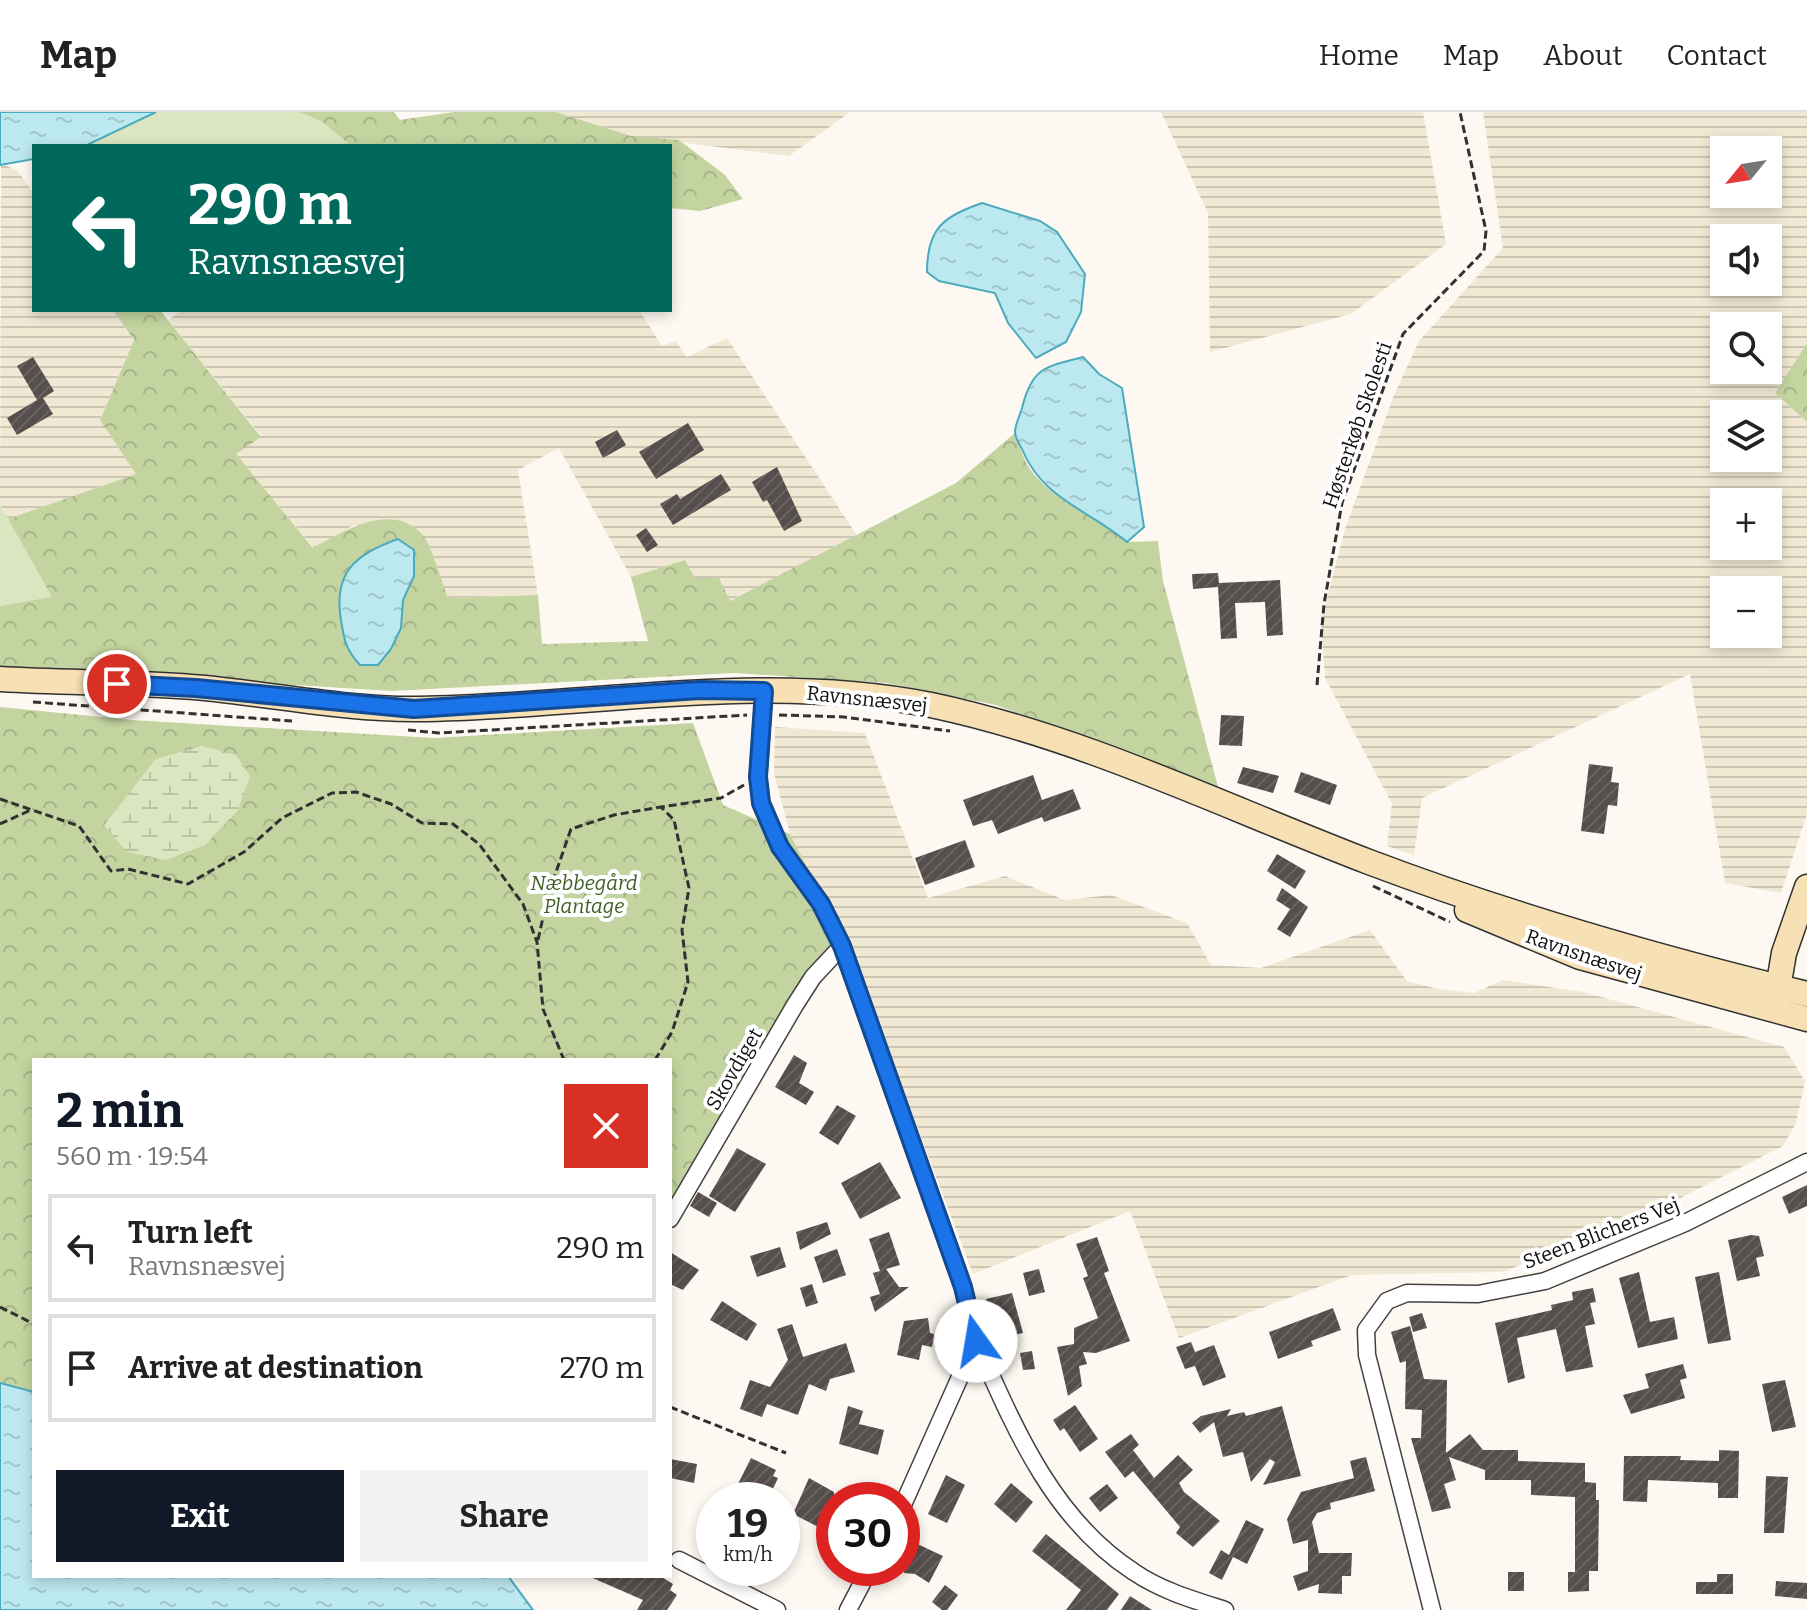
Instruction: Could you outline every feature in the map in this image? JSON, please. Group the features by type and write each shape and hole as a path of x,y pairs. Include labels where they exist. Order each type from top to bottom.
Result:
{"main road":[{"name":"Ravnsnæsvej","path":"0,679 196,688 414,709 700,690 872,697 926,704 1011,724 1580,957 1776,999 1807,1019"},
{"path":"1776,999 1784,953 1807,887"},
{"name":"Ravnsnæsvej","path":"1776,999 1807,994"}],"street":[{"path":"764,691 758,777 769,827 821,904 842,946 963,1287 976,1341 1017,1435 1040,1473 1078,1522 1105,1550 1135,1573 1171,1592 1225,1610"},
{"name":"Skovdiget","path":"672,1216 795,1005 813,977 842,946"},
{"name":"Steen Blichers Vej","path":"1432,1610 1367,1355 1366,1330 1376,1314 1387,1301 1407,1293 1478,1294 1545,1281 1685,1223 1807,1162"},
{"path":"913,1482 976,1341"},
{"path":"679,1560 777,1610"},
{"path":"848,1610 861,1586"}],"path":[{"name":"Høsterkøb Skolesti","path":"1317,685 1324,604 1342,503 1403,334 1484,251 1486,231 1460,112"},
{"path":"773,714 844,717 954,732"},
{"path":"537,942 548,895 571,829 614,815 721,798 758,777"},
{"path":"0,799 79,826 111,871 128,869 188,884 244,852 282,818 332,793 356,792 391,804 422,823 453,824 479,844 523,904 537,942 543,1009 563,1058"},
{"path":"656,1058 672,1032 688,982 682,930 689,888 674,820 661,807"},
{"path":"0,824 35,809"},
{"path":"1369,873 1459,926"},
{"path":"0,1307 32,1323"},
{"path":"672,1408 786,1453"}],"shaded area":[{"path":"556,112 850,112 789,156 631,136"},
{"path":"1161,112 1423,112 1446,244 1351,314 1210,352 1208,213"},
{"path":"1483,112 1807,112 1807,343 1782,382 1782,312 1710,312 1710,384 1781,384 1775,393 1807,422 1807,814 1781,893 1725,883 1690,674 1422,798 1414,855 1387,846 1392,804 1325,678 1321,621 1345,529 1394,395 1419,341 1503,248"},
{"path":"1,164 17,170 32,191 32,312 114,312 134,340 100,419 137,474 8,519 0,505"},
{"path":"179,312 640,312 662,346 676,341 687,357 727,338 858,537 729,601 695,578 685,560 631,577 559,448 518,470 538,595 448,598 422,534 354,525 314,548 235,454 261,436 168,320"},
{"path":"775,727 865,733 928,898 1005,876 1065,900 1111,895 1187,923 1211,965 1261,968 1370,930 1407,981 1438,989 1474,993 1503,980 1583,992 1784,1047 1805,1081 1796,1123 1783,1146 1625,1226 1502,1272 1352,1275 1179,1338 1130,1211 973,1274 847,942 790,834 774,773"}],"green space":[{"path":"156,112 299,112 321,121 349,144 89,144"},
{"path":"299,112 394,112 400,120 454,112 556,112 631,136 679,140 725,175 743,199 700,211 672,208 672,144 349,144 321,121"},
{"path":"114,312 162,312 261,437 236,454 313,548 367,522 382,519 410,524 426,539 448,598 538,595 542,644 648,641 631,577 685,560 695,578 719,578 730,601 956,483 1015,433 1028,465 1051,491 1127,542 1158,541 1163,581 1218,787 996,705 886,683 734,673 392,691 0,667 0,606 52,597 8,519 136,474 100,420 134,340"},
{"path":"1807,343 1807,422 1775,393"},
{"path":"0,505 53,598 0,606"},
{"name":"Næbbegård Plantage","path":"0,707 132,720 434,738 693,723 723,805 790,834 847,942 793,994 672,1202 672,1058 32,1058 32,1391 0,1383","holes":["202,746 238,810 205,844 165,860 148,771 155,760"]},
{"path":"202,746 236,755 250,776 238,810 205,845 165,860 127,852 104,825 156,759"}],"water":[{"path":"0,112 156,112 89,144 32,144 32,159 0,165"},
{"path":"982,203 1040,221 1057,232 1085,274 1081,312 1066,342 1036,358 1008,323 995,293 939,281 927,272 930,245 940,226 947,219"},
{"path":"1083,357 1099,374 1122,388 1144,527 1127,542 1054,492 1031,466 1015,432 1026,394 1036,376 1050,367"},
{"path":"398,539 414,550 414,576 403,600 401,628 391,649 378,665 360,665 345,639 339,604 340,590 350,568 359,559"},
{"path":"0,1383 32,1391 32,1578 509,1578 533,1610 0,1610"}],"building":[{"path":"33,357 54,391 43,398 53,414 17,435 7,418 37,400 17,366"},
{"path":"688,423 704,450 656,479 639,452"},
{"path":"617,430 626,445 603,458 595,442"},
{"path":"777,467 802,521 784,531 767,500 763,502 752,482"},
{"path":"721,474 731,490 673,525 660,504 677,494 680,499"},
{"path":"646,528 658,545 647,552 636,535"},
{"path":"1218,573 1219,583 1280,580 1283,635 1267,636 1265,602 1235,603 1237,638 1221,639 1218,587 1193,589 1192,574"},
{"path":"1221,715 1244,716 1242,746 1219,745"},
{"path":"1589,764 1613,767 1611,782 1619,783 1617,806 1608,805 1604,834 1581,831"},
{"path":"1243,767 1279,776 1273,793 1237,783"},
{"path":"1301,772 1337,785 1330,805 1294,792"},
{"path":"1033,775 1042,800 1073,789 1081,809 1044,822 1042,817 998,834 992,820 973,826 963,800"},
{"path":"965,840 975,867 925,885 915,858"},
{"path":"1277,854 1306,871 1295,889 1267,871"},
{"path":"1282,888 1308,907 1290,937 1277,929 1290,909 1276,900"},
{"path":"794,1055 807,1063 799,1083 814,1092 806,1105 775,1087"},
{"path":"837,1105 856,1116 838,1145 819,1133"},
{"path":"737,1148 766,1164 735,1212 709,1196"},
{"path":"880,1162 901,1198 860,1219 841,1183"},
{"path":"1807,1185 1807,1206 1789,1214 1782,1197"},
{"path":"698,1192 717,1203 709,1217 690,1206"},
{"path":"827,1222 831,1234 800,1250 796,1232"},
{"path":"889,1232 900,1265 886,1269 899,1287 909,1287 875,1312 870,1297 880,1294 873,1273 880,1271 869,1239"},
{"path":"1759,1236 1764,1256 1756,1258 1760,1276 1737,1281 1728,1240"},
{"path":"1097,1237 1109,1271 1104,1273 1130,1341 1096,1353 1083,1352 1087,1364 1079,1366 1082,1386 1068,1396 1057,1347 1074,1344 1074,1328 1098,1318 1083,1278 1088,1276 1076,1244"},
{"path":"780,1247 786,1267 757,1277 750,1256"},
{"path":"837,1249 846,1275 823,1283 814,1257"},
{"path":"672,1253 699,1270 683,1290 672,1285"},
{"path":"1039,1269 1045,1292 1029,1296 1023,1273"},
{"path":"1639,1272 1650,1322 1674,1317 1678,1339 1638,1348 1619,1278"},
{"path":"1719,1272 1731,1340 1708,1344 1695,1277"},
{"path":"812,1284 818,1303 806,1307 800,1288"},
{"path":"1593,1288 1596,1302 1590,1303 1595,1324 1585,1326 1593,1367 1566,1372 1556,1329 1517,1338 1525,1378 1508,1383 1495,1323 1552,1310 1551,1305 1573,1300 1572,1292"},
{"path":"1012,1293 1023,1333 996,1339 986,1299"},
{"path":"722,1301 757,1324 747,1341 710,1320"},
{"path":"1333,1308 1341,1330 1311,1341 1313,1346 1278,1359 1269,1332"},
{"path":"1422,1313 1427,1328 1413,1332 1409,1317"},
{"path":"928,1318 930,1333 934,1334 932,1347 922,1345 919,1360 897,1355 904,1321"},
{"path":"792,1324 803,1357 846,1343 855,1372 830,1379 826,1391 809,1384 798,1415 767,1404 762,1417 740,1409 750,1380 770,1387 788,1360 777,1329"},
{"path":"1410,1326 1424,1379 1447,1380 1446,1453 1470,1434 1483,1450 1518,1450 1518,1461 1585,1463 1585,1482 1596,1483 1596,1500 1599,1500 1598,1571 1589,1571 1589,1591 1568,1592 1568,1572 1575,1572 1575,1497 1531,1495 1531,1480 1485,1480 1485,1470 1449,1457 1456,1480 1444,1484 1451,1508 1432,1512 1411,1438 1421,1438 1422,1410 1405,1409 1406,1361 1400,1363 1391,1332"},
{"path":"1191,1342 1195,1352 1214,1345 1226,1377 1203,1386 1195,1366 1185,1369 1176,1347"},
{"path":"1032,1351 1035,1369 1023,1370 1020,1353"},
{"path":"1683,1364 1687,1378 1680,1380 1685,1398 1631,1414 1623,1395 1649,1388 1645,1374"},
{"path":"1785,1380 1796,1427 1772,1432 1762,1384"},
{"path":"1075,1405 1098,1439 1080,1452 1064,1428 1060,1431 1053,1420"},
{"path":"848,1406 863,1411 859,1424 884,1430 878,1455 839,1444"},
{"path":"1282,1406 1301,1476 1263,1485 1275,1462 1270,1459 1251,1482 1243,1452 1223,1457 1214,1422 1200,1433 1192,1423 1201,1416 1231,1409 1227,1416 1244,1412 1246,1416"},
{"path":"1131,1434 1139,1445 1133,1450 1154,1478 1178,1455 1193,1470 1179,1483 1184,1492 1220,1521 1193,1547 1176,1533 1180,1527 1133,1471 1125,1478 1105,1452"},
{"path":"1719,1450 1739,1451 1738,1498 1718,1498 1718,1483 1648,1480 1647,1502 1623,1501 1624,1456 1681,1456 1680,1460 1719,1461"},
{"path":"1366,1457 1375,1491 1330,1503 1331,1509 1317,1513 1312,1522 1319,1553 1352,1553 1351,1576 1342,1576 1342,1594 1318,1593 1319,1584 1298,1591 1293,1576 1308,1571 1308,1540 1293,1544 1287,1519 1301,1492 1354,1478 1350,1461"},
{"path":"751,1458 776,1470 773,1476 778,1478 776,1482 739,1482"},
{"path":"672,1459 697,1464 694,1483 672,1478"},
{"path":"946,1475 965,1485 947,1523 928,1514"},
{"path":"1766,1476 1788,1477 1784,1533 1764,1533"},
{"path":"809,1478 816,1482 816,1526 800,1518 800,1498"},
{"path":"1011,1483 1033,1502 1016,1523 994,1504"},
{"path":"1107,1484 1118,1498 1100,1512 1089,1498"},
{"path":"1246,1520 1264,1529 1247,1564 1233,1557 1222,1580 1209,1573 1221,1550 1229,1555"},
{"path":"1046,1534 1119,1594 1107,1610 1066,1610 1081,1590 1032,1551"},
{"path":"920,1545 943,1556 929,1583 920,1577"},
{"path":"1508,1572 1524,1572 1524,1591 1508,1591"},
{"path":"1717,1574 1733,1574 1733,1594 1696,1594 1696,1582 1717,1582"},
{"path":"593,1578 663,1578 673,1584 670,1590 677,1595 667,1610 637,1610 643,1600"},
{"path":"1776,1581 1807,1583 1807,1599 1775,1596"},
{"path":"945,1585 958,1595 947,1610 942,1610 932,1602"},
{"path":"1130,1596 1152,1610 1121,1610"}],"route":[{"path":"117,684 196,688 414,709 700,690 764,691 758,777 761,803 780,847 821,904 842,946 963,1287 976,1341"}]}
